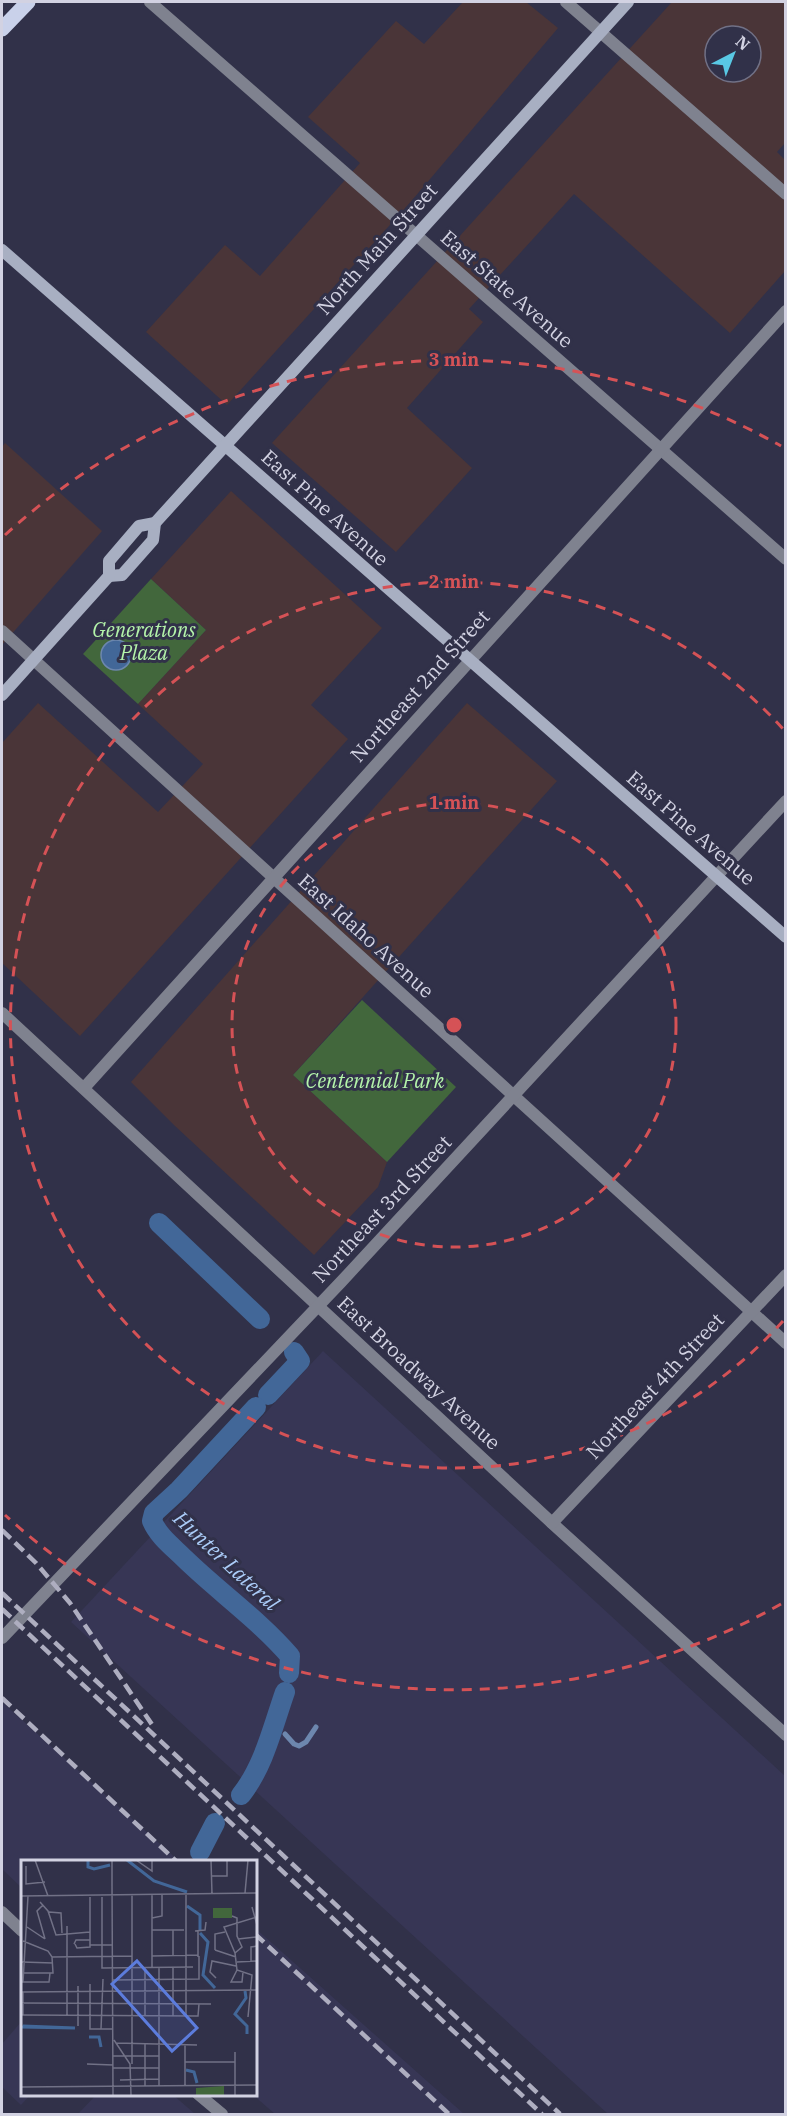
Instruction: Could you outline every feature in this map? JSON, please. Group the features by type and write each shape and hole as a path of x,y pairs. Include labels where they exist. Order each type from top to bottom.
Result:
{"main road":[{"path":"2,29 28,2"}],"street":[{"name":"East State Avenue","path":"150,2 786,559"},
{"path":"566,2 786,194"},
{"name":"North Main Street","path":"109,576 122,575 153,540 155,523 628,2"},
{"name":"East Pine Avenue","path":"2,250 786,937"},
{"name":"Northeast 2nd Street","path":"84,1088 786,311"},
{"name":"North Main Street","path":"2,695 109,576 109,561 139,526 155,523"},
{"name":"East Idaho Avenue","path":"2,631 786,1343"},
{"name":"Northeast 3rd Street","path":"2,1638 318,1306 786,801"},
{"name":"East Broadway Avenue","path":"2,1012 552,1523 786,1735"},
{"name":"Northeast 4th Street","path":"552,1523 786,1275"},
{"path":"2,1912 21,1930"},
{"path":"199,2095 222,2115"}],"shaded area":[{"path":"463,2 526,2 558,28 408,205 227,405 146,332 225,245 260,276 360,163 308,117 396,21 424,44"},
{"path":"672,2 785,2 785,143 777,152 785,160 785,271 730,333 574,194 469,309 483,322 407,408 472,468 396,552 272,443"},
{"path":"5,443 102,531 2,645 2,447"},
{"path":"231,491 382,628 311,705 348,739 80,1036 2,963 2,743 38,703 158,812 203,764 138,704 206,630 151,579"},
{"path":"467,703 557,781 293,1075 387,1162 378,1187 314,1255 131,1082"},
{"path":"323,1351 785,1776 785,2114 608,2114 71,1622"},
{"path":"2,1702 178,1860 21,1860 21,1887 2,1869"},
{"path":"256,1929 464,2114 275,2114 253,2095 256,2095"},
{"path":"21,2022 21,2095 30,2095 21,2105 2,2087 2,2044"},
{"path":"96,2095 173,2095 195,2114 78,2114"}],"green space":[{"name":"Generations Plaza","path":"151,579 206,630 138,704 83,654"},
{"name":"Centennial Park","path":"362,1000 456,1087 387,1162 293,1075"}],"water":[{"path":"116,640 122,641 130,649 130,661 122,669 116,670 110,669 102,661 101,655 102,649 110,641"}],"waterway":[{"name":"Hunter Lateral","path":"159,1223 260,1319"},
{"name":"Hunter Lateral","path":"268,1395 300,1361 294,1352"},
{"name":"Hunter Lateral","path":"256,1407 179,1490 154,1513 152,1521 158,1532 171,1546 265,1630 290,1656 289,1673"},
{"name":"Hunter Lateral","path":"241,1795 262,1759 285,1692"},
{"path":"285,1734 299,1746 306,1742 316,1727"},
{"name":"Hunter Lateral","path":"200,1852 215,1823"}],"railway":[{"path":"2,1530 36,1563 70,1603 153,1726"},
{"path":"2,1593 560,2114"},
{"path":"2,1609 542,2114"},
{"path":"2,1698 175,1860"},
{"path":"256,1935 449,2114"}]}
